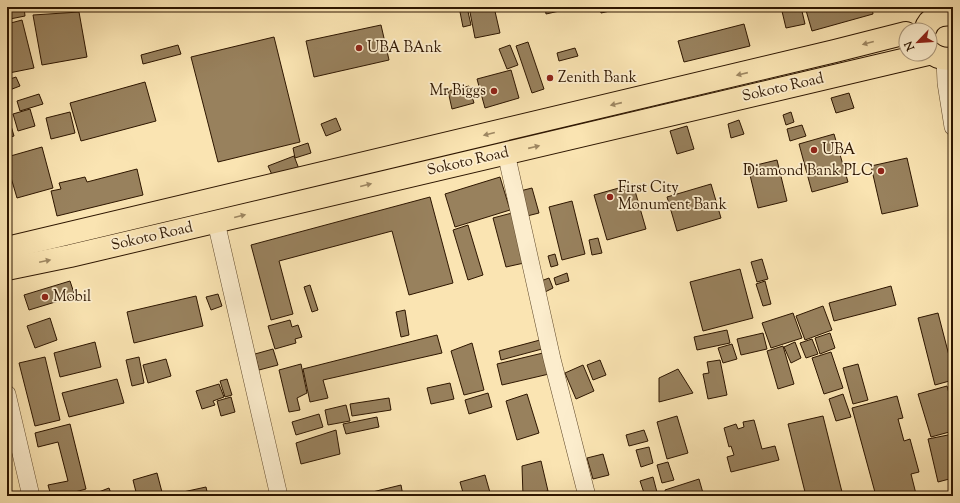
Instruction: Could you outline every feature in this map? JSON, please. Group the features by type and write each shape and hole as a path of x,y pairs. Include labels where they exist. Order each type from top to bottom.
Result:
{"main road":[{"name":"Sokoto Road","path":"7,248 828,53 898,32"},
{"name":"Sokoto Road","path":"7,269 905,62"}],"street":[{"path":"938,60 946,82 953,127"},
{"path":"506,153 552,359 587,496"},
{"path":"216,222 279,496"},
{"path":"7,394 31,496"}],"building":[{"path":"8,7 24,7 25,16 10,19"},
{"path":"459,7 467,7 471,25 463,27"},
{"path":"469,7 494,7 500,33 475,38"},
{"path":"545,7 577,7 546,14"},
{"path":"600,7 623,7 623,8 601,13"},
{"path":"781,7 801,7 805,24 786,28"},
{"path":"805,7 872,7 873,14 812,31"},
{"path":"79,12 87,57 42,65 33,15"},
{"path":"22,20 34,68 9,73 7,24"},
{"path":"744,24 750,46 684,62 678,41"},
{"path":"381,25 389,60 314,77 306,41"},
{"path":"274,37 300,142 218,162 191,57"},
{"path":"528,42 544,89 532,93 516,46"},
{"path":"178,45 181,54 143,64 141,55"},
{"path":"510,45 518,65 507,69 499,49"},
{"path":"575,48 578,56 559,61 557,53"},
{"path":"511,70 519,98 485,108 477,79"},
{"path":"16,77 20,86 7,91 7,80"},
{"path":"145,82 156,121 81,141 70,103"},
{"path":"469,86 474,103 452,109 448,91"},
{"path":"849,93 854,108 836,113 831,98"},
{"path":"39,94 43,104 20,111 17,101"},
{"path":"30,109 35,126 18,131 13,114"},
{"path":"70,112 75,133 51,139 46,118"},
{"path":"791,112 794,122 786,125 783,115"},
{"path":"336,118 341,130 326,136 321,124"},
{"path":"9,119 14,136 7,138 7,120"},
{"path":"739,120 744,134 731,138 728,124"},
{"path":"802,125 806,136 790,141 787,129"},
{"path":"687,126 694,149 677,154 670,131"},
{"path":"834,134 848,182 812,192 799,144"},
{"path":"308,143 311,153 295,158 293,148"},
{"path":"42,147 53,188 17,198 7,164 7,157"},
{"path":"294,156 299,169 274,179 268,166"},
{"path":"907,158 918,206 882,214 871,166"},
{"path":"777,160 787,201 758,208 748,167"},
{"path":"137,169 143,195 57,216 51,191 61,189 59,183 85,177 87,182"},
{"path":"500,177 510,210 455,227 445,194"},
{"path":"633,184 646,229 607,240 594,195"},
{"path":"711,184 721,218 677,231 667,197"},
{"path":"532,188 539,213 527,216 520,191"},
{"path":"430,197 453,283 409,295 392,231 279,261 293,314 271,320 251,245"},
{"path":"572,201 585,254 562,260 549,207"},
{"path":"512,213 524,263 506,267 493,218"},
{"path":"468,225 483,275 468,280 453,230"},
{"path":"598,238 602,253 592,255 589,240"},
{"path":"555,254 558,265 551,267 548,256"},
{"path":"762,259 768,279 757,282 751,262"},
{"path":"740,269 753,318 703,331 690,282"},
{"path":"567,273 569,281 556,285 554,278"},
{"path":"549,278 553,288 545,292 541,281"},
{"path":"70,281 75,296 29,310 24,295"},
{"path":"765,281 771,304 763,306 756,284"},
{"path":"310,285 318,310 312,312 304,287"},
{"path":"891,286 896,305 834,321 829,303"},
{"path":"218,294 222,306 211,310 206,297"},
{"path":"196,296 203,326 134,343 127,312"},
{"path":"823,306 832,330 805,340 796,316"},
{"path":"405,310 409,335 401,337 396,312"},
{"path":"793,313 802,338 771,348 762,323"},
{"path":"938,313 953,371 953,380 935,385 918,318"},
{"path":"50,318 57,340 35,348 27,326"},
{"path":"290,320 292,327 298,325 302,337 295,339 296,343 275,349 268,326"},
{"path":"727,330 730,343 697,350 694,337"},
{"path":"763,333 767,349 741,355 737,339"},
{"path":"830,333 835,348 820,354 815,338"},
{"path":"437,335 442,353 323,380 328,398 310,402 303,369"},
{"path":"812,339 818,354 806,358 800,343"},
{"path":"540,340 542,349 501,360 499,351"},
{"path":"95,342 101,367 60,377 54,353"},
{"path":"795,342 801,358 791,363 784,347"},
{"path":"472,343 484,390 464,395 451,351"},
{"path":"732,344 737,359 723,363 718,348"},
{"path":"783,346 794,384 778,389 767,351"},
{"path":"273,349 278,365 259,370 255,354"},
{"path":"831,352 843,388 824,394 812,358"},
{"path":"543,353 549,374 502,385 497,364"},
{"path":"45,357 60,420 35,426 19,363"},
{"path":"139,357 144,383 132,386 126,360"},
{"path":"166,359 171,376 148,383 143,365"},
{"path":"600,360 606,375 593,380 587,365"},
{"path":"720,360 727,395 708,399 703,374 709,373 707,362"},
{"path":"301,364 307,393 297,398 300,410 289,412 279,370"},
{"path":"858,364 868,400 853,404 843,368"},
{"path":"583,365 594,391 576,399 565,373"},
{"path":"678,369 693,393 659,402 659,378"},
{"path":"117,379 124,403 69,417 62,393"},
{"path":"227,379 232,395 225,397 220,381"},
{"path":"450,383 454,399 431,404 427,388"},
{"path":"219,384 224,397 213,401 215,405 202,409 196,391"},
{"path":"947,386 953,408 953,431 931,437 918,394"},
{"path":"488,393 492,407 469,414 465,400"},
{"path":"527,394 539,433 517,440 506,401"},
{"path":"843,394 851,417 836,421 829,399"},
{"path":"897,396 903,418 898,419 904,441 910,439 919,472 911,474 916,494 908,496 876,496 852,408"},
{"path":"231,397 235,412 221,416 217,401"},
{"path":"389,398 391,410 352,416 350,404"},
{"path":"346,405 350,421 328,425 325,410"},
{"path":"319,414 323,427 296,435 292,422"},
{"path":"677,416 688,453 667,459 657,422"},
{"path":"823,416 843,496 806,496 788,424"},
{"path":"377,417 379,427 346,434 343,424"},
{"path":"754,420 762,449 775,446 779,460 731,472 727,457 734,455 731,446 729,447 724,428 736,424 738,429 744,427 743,422"},
{"path":"70,424 86,489 60,496 51,496 48,485 68,481 58,442 38,447 35,433"},
{"path":"336,430 340,454 301,464 296,443"},
{"path":"644,430 648,441 629,446 626,435"},
{"path":"953,434 953,478 938,482 928,439"},
{"path":"649,447 653,463 641,467 636,450"},
{"path":"603,454 609,475 593,479 587,458"},
{"path":"541,461 548,491 523,496 522,466"},
{"path":"668,462 674,480 662,483 657,465"},
{"path":"157,473 163,496 137,496 133,480"},
{"path":"485,475 491,496 464,496 460,482"},
{"path":"653,477 658,496 645,496 640,481"},
{"path":"699,479 703,493 691,496 666,496 665,490"},
{"path":"401,485 403,496 356,496"},
{"path":"206,487 208,496 184,496 183,492"},
{"path":"109,488 112,496 91,496 91,495"}],"place":[{"name":"UBA BAnk","path":"359,48"},
{"name":"Zenith Bank","path":"550,78"},
{"name":"Mr Biggs","path":"494,91"},
{"name":"UBA","path":"814,150"},
{"name":"Diamond Bank PLC","path":"881,171"},
{"name":"First City Monument Bank","path":"610,197"},
{"name":"Mobil","path":"45,297"}]}
